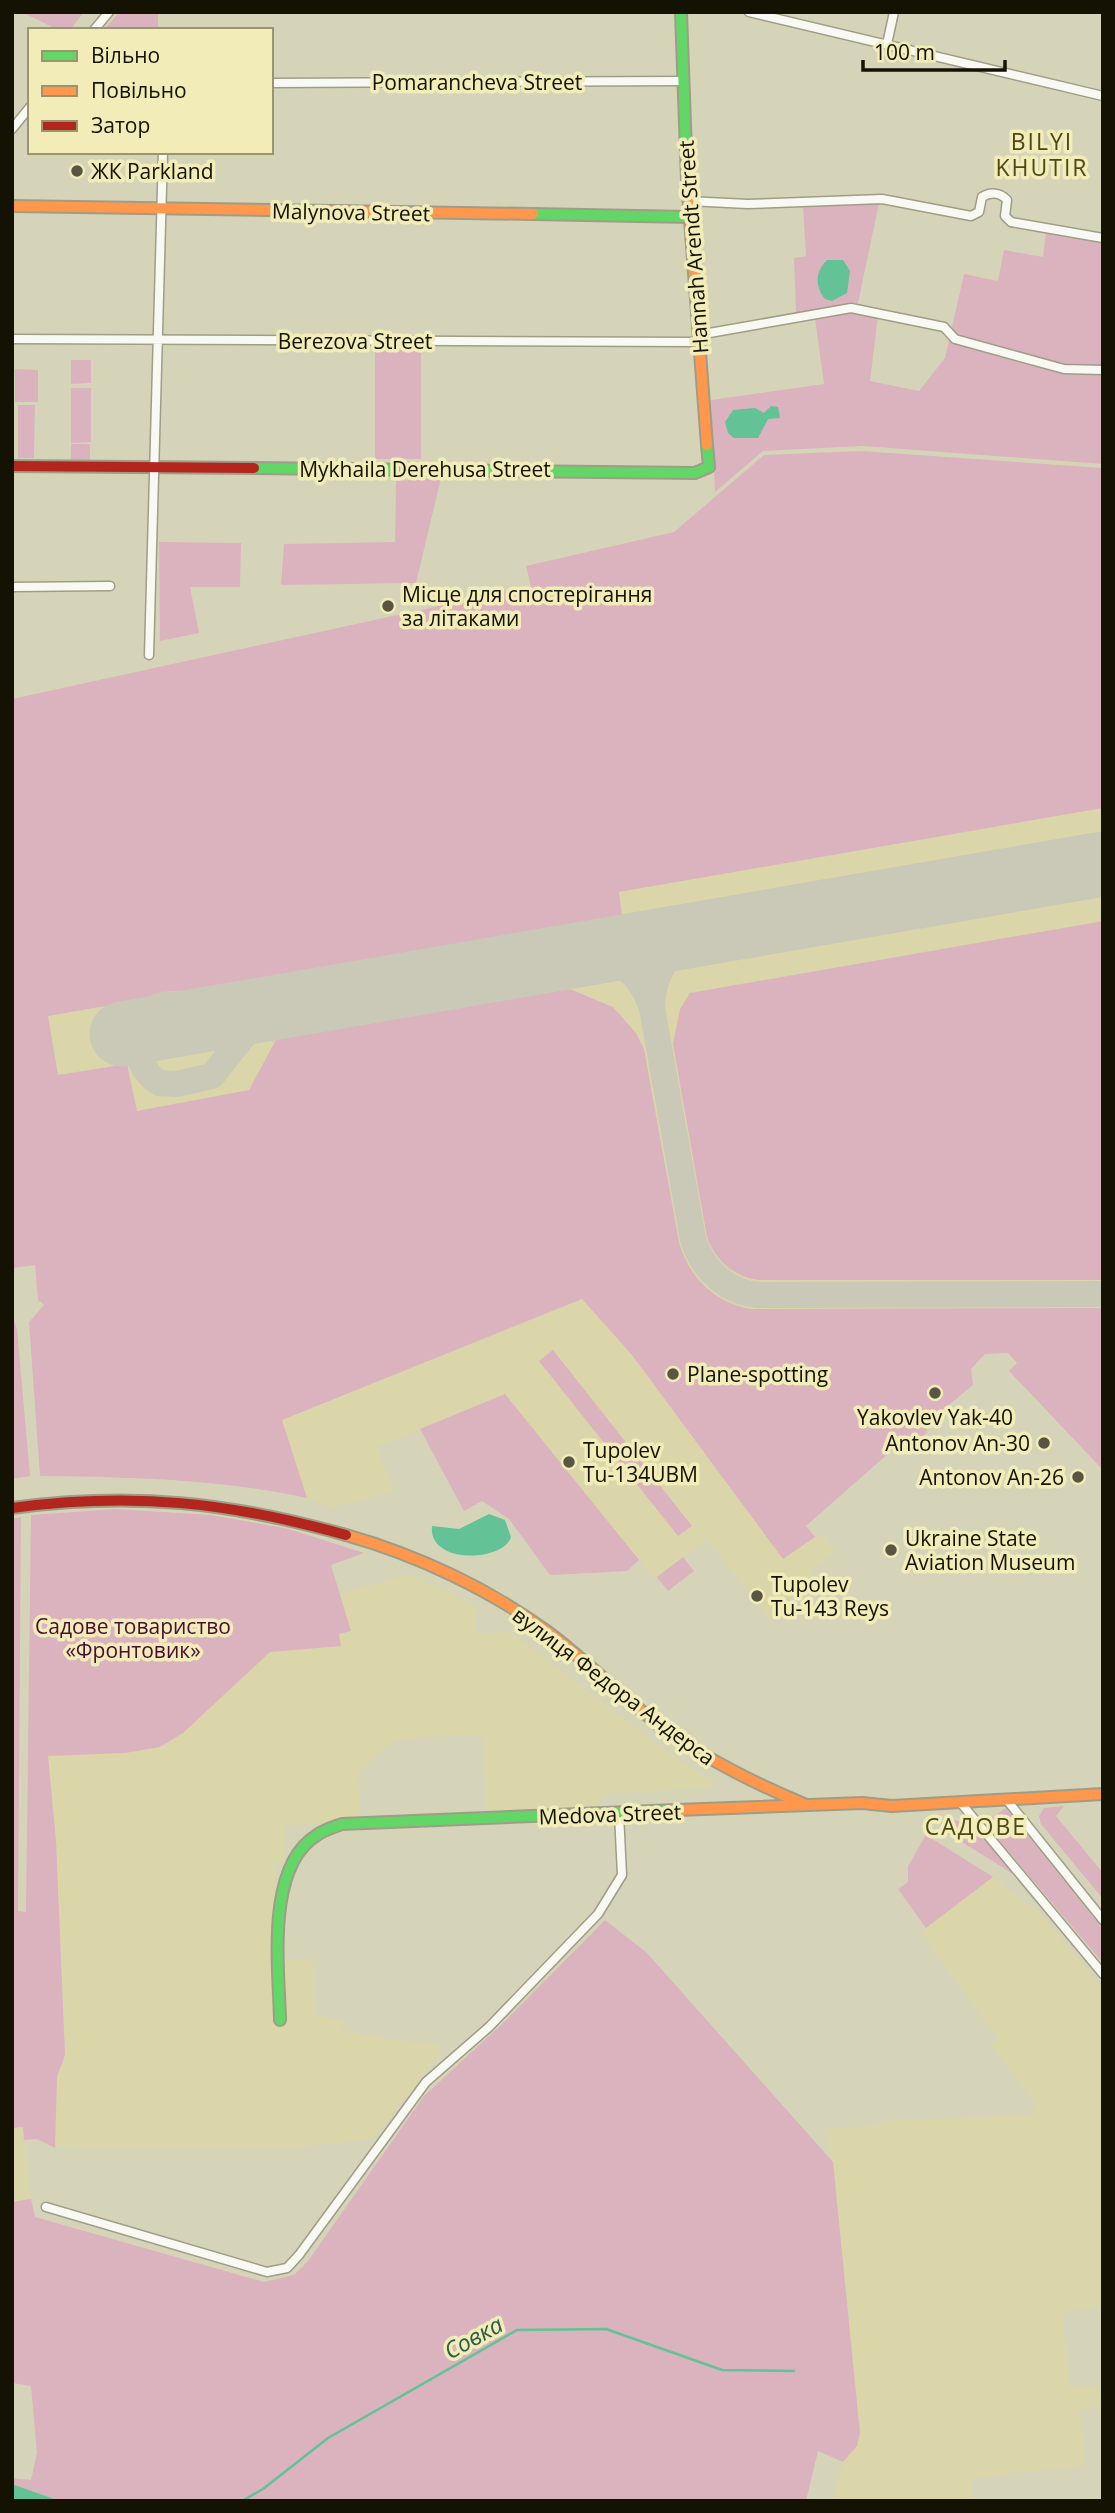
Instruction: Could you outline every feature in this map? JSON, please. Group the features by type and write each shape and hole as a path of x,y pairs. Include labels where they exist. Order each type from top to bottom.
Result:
{"street":[{"path":"96,28 109,12"},
{"name":"Hannah Arendt Street","path":"681,12 688,201 709,467 695,473"},
{"path":"749,12 887,44 965,66 1103,96"},
{"path":"887,44 894,12"},
{"name":"Pomarancheva Street","path":"273,83 683,81"},
{"path":"12,129 28,109"},
{"path":"149,655 163,154"},
{"path":"688,201 748,204 882,199 971,216 979,212 982,197 988,193 1003,195 1007,200 1005,215 1011,222 1103,238"},
{"name":"Malynova Street","path":"12,206 690,217"},
{"name":"Berezova Street","path":"12,339 698,338 862,309 944,327 955,339 1065,369 1103,370"},
{"name":"Mykhaila Derehusa Street","path":"12,466 695,473"},
{"path":"12,587 110,586"},
{"name":"вулиця Федора Андерса","path":"12,1508 67,1501 122,1500 224,1507 285,1517 393,1549 468,1584 547,1632 623,1697 712,1762 806,1805"},
{"name":"Medova Street","path":"280,2020 280,1892 302,1845 316,1833 342,1824 862,1803 892,1806 1103,1794"},
{"path":"1006,1799 1103,1920"},
{"path":"960,1802 1103,1974"},
{"path":"46,2207 267,2272 287,2268 426,2081 489,2027 598,1914 622,1875 620,1814"}],"shaded area":[{"path":"827,260 843,260 850,271 847,293 832,301 825,299 818,284 818,274"},
{"path":"771,406 778,407 780,418 768,419 758,438 734,438 728,433 725,422 733,410 755,408 764,413"},
{"path":"861,451 1103,468 1103,1350 633,1355 783,1559 820,1534 836,1551 813,1569 809,1582 768,1615 706,1539 655,1579 505,1394 377,1447 394,1492 329,1507 307,1498 282,1420 131,1294 41,1305 38,1300 35,1265 12,1268 12,699 531,586 526,566 674,532 764,455","holes":["553,1351 692,1526 679,1536 540,1361"]},
{"path":"489,1514 505,1520 511,1537 495,1551 467,1556 442,1548 434,1539 432,1526 459,1529"},
{"path":"411,1574 477,1607 476,1634 510,1632 670,1754 716,1783 714,1787 608,1794 594,1808 487,1813 482,1734 397,1739 358,1772 360,1819 285,1826 285,1862 275,1863 275,1959 313,1959 315,2016 344,2021 342,2032 441,2046 436,2058 373,2139 290,2148 55,2148 57,2077 65,2054 56,1841 48,1755 85,1755 161,1747 183,1733 270,1652 319,1646 338,1634 350,1631 340,1594"},
{"path":"993,1877 1040,1914 1103,1990 1103,2319 1099,2308 1062,2311 1070,2388 1099,2386 1102,2407 1079,2410 1086,2465 972,2478 973,2501 833,2501 843,2462 857,2446 860,2433 833,2162 824,2129 882,2125 882,2121 1032,2115 1036,2103 991,2045 999,2039 920,1932"},
{"path":"23,2127 31,2199 12,2202 12,2128"},
{"path":"12,2484 60,2501 12,2501"}],"green space":[{"path":"22,12 84,12 72,28 54,28"},
{"path":"119,12 158,12 158,28 106,28"},
{"path":"879,203 858,303 796,314 794,258 806,256 803,206"},
{"path":"1046,232 1103,241 1103,464 863,446 763,451 715,492 711,400 824,384 815,318 850,312 878,316 870,381 919,391 945,358 964,274 998,281 1004,250 1043,257"},
{"path":"375,350 421,350 421,459 375,459"},
{"path":"71,360 91,360 91,383 71,384"},
{"path":"15,369 38,370 38,402 15,402"},
{"path":"71,388 91,388 91,442 71,443"},
{"path":"18,405 35,405 34,458 18,458"},
{"path":"71,444 90,444 90,461 71,461"},
{"path":"861,451 1103,468 1103,808 619,892 622,916 48,1016 58,1075 127,1064 137,1111 249,1090 277,1038 567,988 613,1007 636,1033 644,1049 679,1242 689,1267 705,1287 727,1301 752,1309 1103,1308 1103,1470 1009,1371 1017,1363 1008,1353 985,1354 971,1369 973,1385 931,1420 920,1446 911,1437 907,1437 806,1526 815,1537 783,1559 632,1355 582,1299 282,1420 307,1498 207,1483 141,1478 40,1476 29,1322 44,1305 38,1300 35,1265 12,1268 12,699 531,586 526,566 674,532 764,455"},
{"path":"441,478 416,583 281,585 284,544 395,542 396,481"},
{"path":"159,542 241,543 240,587 190,587 199,633 160,641"},
{"path":"1103,921 1103,1280 759,1280 741,1275 720,1260 707,1237 673,1044 680,1009 690,993"},
{"path":"12,1317 17,1329 30,1476 12,1479"},
{"path":"553,1350 692,1526 678,1536 539,1361"},
{"path":"505,1394 639,1560 627,1571 550,1575 509,1519 482,1501 464,1511 420,1429"},
{"name":"Садове товариство «Фронтовик»","path":"115,1509 211,1515 289,1529 364,1553 331,1565 351,1631 339,1634 341,1646 270,1652 183,1733 160,1747 125,1753 48,1756 56,1841 65,2055 57,2077 55,2148 37,2139 24,2140 23,2127 12,2128 12,1519 21,1517 18,1911 26,1912 31,1515"},
{"path":"683,1557 694,1571 668,1591 657,1577"},
{"path":"1064,1806 1056,1816 1103,1873 1103,1899 1041,1824 1039,1816 1044,1808"},
{"path":"1006,1808 1103,1929 1103,1963 991,1831 992,1817"},
{"path":"947,1819 980,1828 1043,1905 1015,1875 942,1830 941,1823"},
{"path":"926,1835 993,1877 926,1928 898,1889 908,1882 908,1866"},
{"path":"605,1920 647,1953 833,2162 860,2433 857,2446 843,2462 818,2451 806,2501 60,2501 12,2484 12,2478 31,2480 37,2453 31,2386 12,2383 12,2202 31,2199 35,2217 264,2282 294,2275 308,2261 424,2096 504,2022"}],"waterway":[{"name":"Совка","path":"242,2501 263,2489 328,2438 517,2330 606,2329 722,2370 794,2371"}],"taxiway":[{"path":"652,1008 656,981 667,960 685,944 709,932"},
{"path":"558,958 590,957 616,963 627,969 645,992 652,1008 693,1239 709,1269 726,1284 736,1290 759,1295 1103,1294"},
{"path":"230,1015 178,1004 155,1008 145,1015 139,1025 136,1038 141,1063 159,1083 177,1084 212,1076 253,1024 288,1005"}],"runway":[{"path":"122,1034 1103,864"}],"traffic: fast":[{"path":"681,12 687,180"},
{"path":"533,214 689,217"},
{"path":"254,468 695,473 709,467 707,445"},
{"path":"280,2020 278,1947 282,1894 289,1870 300,1850 317,1835 342,1824 677,1810"}],"traffic: slow":[{"path":"687,180 707,445"},
{"path":"12,206 533,214"},
{"path":"346,1535 426,1563 502,1602 548,1632 680,1740 731,1770 804,1804"},
{"path":"677,1810 862,1803 892,1806 1103,1794"}],"traffic: jam":[{"path":"12,466 254,468"},
{"path":"12,1508 99,1501 180,1503 261,1515 346,1535"}],"place":[{"name":"ЖК Parkland","path":"77,171"},
{"name":"Місце для спостерігання за літаками","path":"388,606"},
{"name":"Plane-spotting","path":"673,1374"},
{"name":"Yakovlev Yak-40","path":"935,1393"},
{"name":"Antonov An-30","path":"1044,1443"},
{"name":"Tupolev Tu-134UBM","path":"569,1462"},
{"name":"Antonov An-26","path":"1078,1477"},
{"name":"Ukraine State Aviation Museum","path":"891,1550"},
{"name":"Tupolev Tu-143 Reys","path":"757,1596"}],"district":[{"name":"BILYI KHUTIR","path":"1042,154"},
{"name":"САДОВЕ","path":"976,1826"}]}
